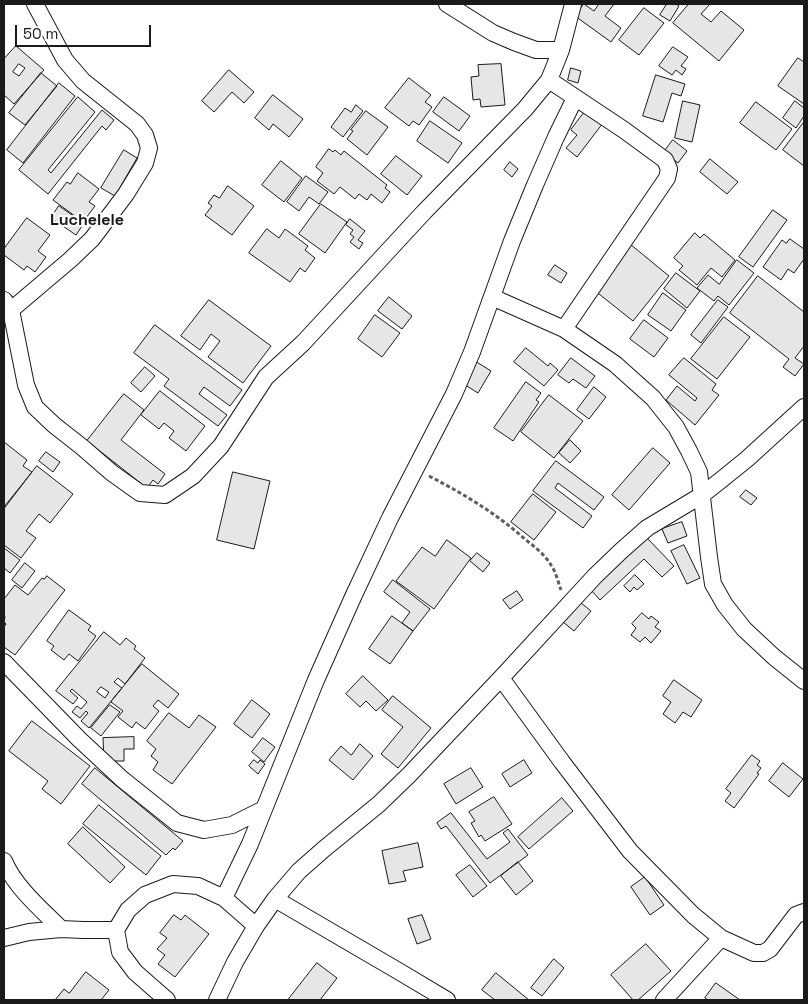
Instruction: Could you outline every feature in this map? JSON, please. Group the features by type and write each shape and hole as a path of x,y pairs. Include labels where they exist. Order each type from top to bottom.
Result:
{"street":[{"path":"35,4 65,60 82,81 137,124 145,135 149,148 146,163 92,240 70,260 7,305 26,384 34,407 112,473 140,493 165,495 193,476 221,446 266,377 303,343 424,212 525,109 549,80 561,50 573,4"},
{"path":"447,4 493,33 514,42 536,50 561,50"},
{"path":"549,80 666,160 669,169 667,178 564,329"},
{"path":"224,898 250,844 316,680 353,597 390,518 454,394 472,352 512,241 556,137 575,98"},
{"path":"492,297 564,329 615,364 653,398 676,426 699,472 713,584 725,605 750,635 804,681"},
{"path":"217,1000 235,962 256,926 275,899 305,866 410,775 595,576 647,528 702,495 801,414"},
{"path":"4,662 79,739 122,779 177,822 204,830 232,826 264,810"},
{"path":"501,678 630,851 694,915 721,938 754,953 763,954 770,949 796,916 804,912"},
{"path":"4,861 8,871 22,889 61,929"},
{"path":"167,1000 135,972 120,952 116,930 128,910 145,895 173,884 198,886 224,898 256,926"},
{"path":"275,899 447,1000"},
{"path":"4,938 29,932 61,929 116,930"},
{"path":"664,1000 721,938"}],"path":[{"path":"416,469 461,492 492,512 542,554 551,565 558,581 565,608"}],"building":[{"path":"584,4 594,11 599,4 614,4 605,16 621,28 611,42 575,16"},
{"path":"667,4 679,6 670,21 660,15"},
{"path":"689,4 710,4 701,14 711,22 721,11 744,30 719,61 673,23"},
{"path":"644,8 664,23 639,55 619,40"},
{"path":"16,46 44,70 14,104 4,95 4,59","holes":["19,64 25,68 19,76 13,72"]},
{"path":"673,47 688,57 681,66 686,69 682,75 676,70 672,75 659,66"},
{"path":"798,58 804,62 804,104 778,86"},
{"path":"501,64 505,105 481,107 480,99 473,100 471,77 479,76 478,65"},
{"path":"571,68 581,71 578,83 568,80"},
{"path":"229,70 254,92 244,103 232,92 214,112 202,101"},
{"path":"41,73 57,86 25,125 9,113"},
{"path":"656,75 685,84 681,96 672,93 663,122 643,116"},
{"path":"409,78 431,95 425,102 432,107 419,125 413,121 409,126 385,108"},
{"path":"59,83 75,96 23,163 7,150"},
{"path":"273,95 303,119 289,137 273,124 269,130 255,118"},
{"path":"78,97 95,112 48,170 51,173 102,110 114,120 106,130 102,126 48,194 19,170"},
{"path":"444,97 470,116 459,131 433,112"},
{"path":"683,101 700,105 692,142 675,138"},
{"path":"795,101 804,108 804,116 796,128 783,118"},
{"path":"756,102 792,129 776,150 740,123"},
{"path":"356,105 363,111 343,137 331,127 345,108 351,112"},
{"path":"586,110 603,123 577,157 566,148 577,135 571,130"},
{"path":"366,111 388,127 367,155 347,139 353,131 351,130"},
{"path":"430,121 462,143 448,163 417,141"},
{"path":"804,122 804,166 783,150"},
{"path":"673,140 687,151 678,163 664,152"},
{"path":"329,149 333,152 335,150 341,155 344,151 387,185 385,188 390,192 382,203 371,194 367,200 359,194 355,199 340,187 334,194 317,181 323,173 316,167"},
{"path":"124,150 137,158 115,196 101,188"},
{"path":"396,156 422,176 407,195 381,174"},
{"path":"710,159 738,182 727,194 700,172"},
{"path":"281,161 302,178 284,202 262,185"},
{"path":"510,162 518,169 512,177 504,170"},
{"path":"78,173 99,189 89,202 95,206 83,222 53,200 67,182 70,184"},
{"path":"306,176 328,192 319,204 309,197 299,211 287,202"},
{"path":"228,186 254,206 232,235 205,215 212,206 208,203 214,195 219,198"},
{"path":"321,204 347,222 325,253 299,234"},
{"path":"59,206 84,223 76,235 51,218"},
{"path":"773,210 787,220 753,267 739,257"},
{"path":"27,218 50,235 38,251 46,257 35,272 27,266 24,270 4,255 4,249"},
{"path":"350,219 365,231 358,240 363,243 359,249 350,242 354,237 350,234 353,230 346,225"},
{"path":"267,229 279,238 285,229 308,246 305,250 315,258 305,272 300,268 290,282 249,253"},
{"path":"695,233 700,238 704,234 735,260 722,277 711,268 697,285 679,270 683,266 674,258"},
{"path":"790,239 804,249 804,259 794,273 788,269 781,280 763,267 782,240 786,243"},
{"path":"630,244 669,276 633,321 594,290"},
{"path":"737,260 754,273 729,305 718,296 714,301 697,288 708,275 719,284"},
{"path":"555,265 567,273 561,283 548,275"},
{"path":"676,273 700,291 687,308 664,289"},
{"path":"758,276 804,312 804,346 795,358 804,364 795,376 783,367 789,359 730,313"},
{"path":"663,293 686,310 671,331 648,315"},
{"path":"389,297 412,316 402,329 378,311"},
{"path":"209,300 271,346 243,383 208,357 220,341 211,334 200,350 181,336"},
{"path":"718,300 728,307 701,343 691,335"},
{"path":"375,315 400,333 382,357 358,339"},
{"path":"724,317 750,337 717,379 691,359"},
{"path":"644,320 668,338 654,357 630,339"},
{"path":"155,325 242,390 230,406 204,387 199,394 227,415 218,426 164,386 169,379 134,353"},
{"path":"526,348 548,366 550,363 558,370 544,386 514,362"},
{"path":"571,358 595,376 586,388 573,379 569,383 558,375"},
{"path":"684,358 716,384 712,390 719,395 695,425 666,400 677,386 695,401 697,398 669,375"},
{"path":"475,361 491,371 478,393 462,383"},
{"path":"145,367 155,376 141,392 131,383"},
{"path":"526,382 541,393 536,400 539,402 513,441 494,428"},
{"path":"594,387 606,397 589,419 577,410"},
{"path":"160,391 205,426 186,451 169,438 174,431 164,423 159,429 141,415"},
{"path":"124,394 144,410 121,440 165,474 158,484 153,480 147,488 87,441"},
{"path":"549,395 583,421 554,458 521,432"},
{"path":"570,440 581,451 570,463 559,453"},
{"path":"4,442 27,460 23,466 32,472 4,507"},
{"path":"653,448 670,463 629,510 612,495"},
{"path":"46,452 60,462 53,472 39,461"},
{"path":"556,461 604,497 594,510 558,483 555,488 592,516 583,528 533,491"},
{"path":"37,466 73,494 50,523 39,514 26,531 36,538 21,558 4,545 4,509"},
{"path":"233,472 270,481 254,549 217,540"},
{"path":"746,490 757,498 751,505 740,497"},
{"path":"533,494 556,512 534,540 511,522"},
{"path":"682,522 687,536 668,543 662,529"},
{"path":"646,537 674,566 662,577 644,559 600,600 590,589"},
{"path":"447,540 471,558 434,609 396,581 422,547 435,556"},
{"path":"684,545 700,578 687,584 671,551"},
{"path":"4,548 20,560 10,573 4,568"},
{"path":"477,553 490,563 483,572 470,561"},
{"path":"25,563 35,571 22,588 12,580"},
{"path":"635,575 644,584 637,590 634,587 630,592 624,586"},
{"path":"47,576 65,590 15,655 4,647 4,627 6,624 4,622 4,599 15,585 28,595 42,578 44,579"},
{"path":"393,580 430,609 413,631 402,623 410,612 384,592"},
{"path":"517,591 523,600 510,609 503,600"},
{"path":"580,602 591,611 574,631 563,622"},
{"path":"69,610 91,626 88,630 96,636 78,661 69,654 64,660 51,650 54,646 47,641"},
{"path":"642,613 649,619 651,616 659,622 655,627 661,631 651,643 645,637 640,642 631,635 636,628 632,624"},
{"path":"392,616 413,631 390,664 369,649"},
{"path":"104,632 120,645 126,638 136,646 134,649 145,658 125,684 118,678 114,682 122,688 89,728 81,721 88,713 86,711 80,718 72,712 77,706 81,709 87,702 72,689 70,691 78,698 73,704 56,691","holes":["101,687 109,692 105,698 97,692"]},
{"path":"142,664 179,694 168,708 158,700 153,706 159,711 145,729 136,722 132,728 118,717 123,711 111,702"},
{"path":"363,676 388,700 376,711 366,701 360,707 346,694"},
{"path":"674,680 702,700 691,717 683,712 675,723 663,714 671,702 663,696"},
{"path":"393,696 431,728 398,768 381,754 403,727 382,710"},
{"path":"252,700 270,714 252,738 234,724"},
{"path":"110,705 120,712 101,736 91,728"},
{"path":"169,713 189,728 199,715 216,727 172,784 153,770 158,762 151,756 156,749 147,741"},
{"path":"32,721 90,766 61,804 42,789 48,781 9,751"},
{"path":"134,737 134,749 124,749 124,761 104,761 103,738"},
{"path":"263,738 275,747 264,762 252,752"},
{"path":"360,744 373,756 353,780 329,760 341,746 351,755"},
{"path":"752,755 760,761 757,765 761,768 757,773 759,774 734,808 725,801 731,793 726,789"},
{"path":"254,760 258,763 260,760 265,764 258,774 249,766"},
{"path":"524,760 532,773 510,787 502,774"},
{"path":"783,763 803,779 789,797 769,781"},
{"path":"95,768 183,841 175,850 173,848 166,855 82,784"},
{"path":"471,768 483,787 456,804 444,784"},
{"path":"494,797 512,824 485,841 481,835 479,837 471,823 475,821 469,812"},
{"path":"562,798 573,811 529,849 518,837"},
{"path":"99,805 161,856 146,875 83,824"},
{"path":"451,813 487,859 510,842 503,833 508,829 528,855 490,883 446,826 441,829 437,823"},
{"path":"83,827 125,867 110,883 68,844"},
{"path":"418,843 423,867 403,871 406,881 389,884 382,851"},
{"path":"518,862 533,881 516,895 501,876"},
{"path":"470,865 487,886 473,897 456,875"},
{"path":"645,877 664,905 650,915 631,887"},
{"path":"174,915 181,920 185,915 209,934 175,977 158,964 165,955 157,949 167,938 160,933"},
{"path":"422,915 431,939 417,944 408,919"},
{"path":"646,944 671,971 638,1000 633,1000 611,975"},
{"path":"554,959 564,968 542,996 531,988"},
{"path":"317,963 337,978 320,1000 288,1000"},
{"path":"86,972 109,990 101,1000 55,1000 64,989 69,993"},
{"path":"496,973 529,1000 495,1000 482,990"},
{"path":"716,983 740,1000 708,1000 705,998"}],"district":[{"name":"Luchelele","path":"87,221"}]}
